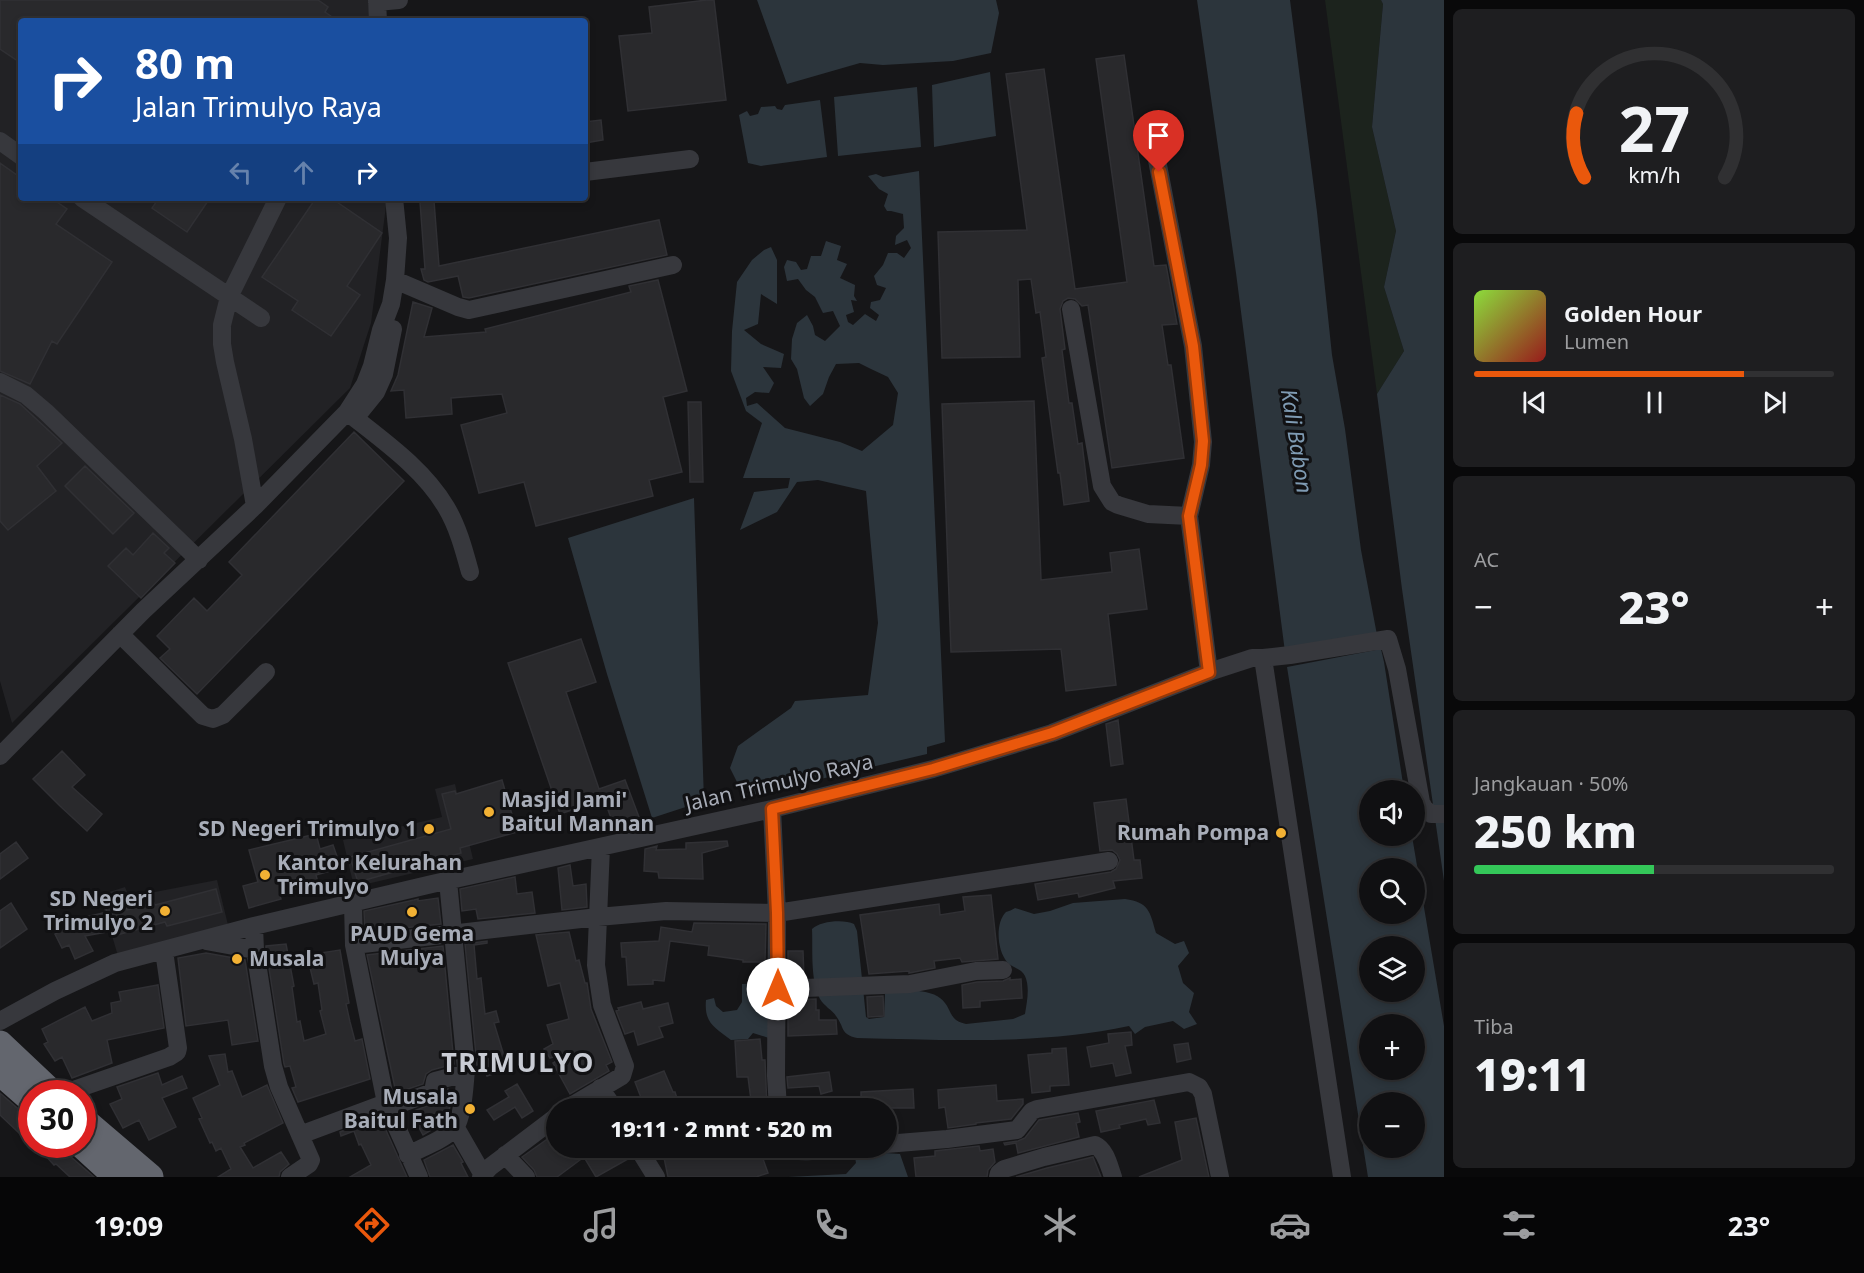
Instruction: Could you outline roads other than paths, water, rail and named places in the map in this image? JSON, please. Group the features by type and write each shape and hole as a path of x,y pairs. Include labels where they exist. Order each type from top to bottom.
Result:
{"highway":[{"path":"0,1044 38,1080"},
{"path":"0,1072 18,1088"},
{"path":"96,1131 150,1177"},
{"path":"94,1158 110,1175"}],"street":[{"path":"378,18 377,1 399,0"},
{"path":"1151,129 1193,346 1203,441 1201,465 1189,516 1209,672"},
{"path":"0,141 18,154"},
{"path":"588,172 690,159"},
{"path":"86,201 261,318"},
{"path":"255,506 222,344 222,325 229,297 277,201"},
{"path":"226,534 237,533 245,529 351,415 372,366 381,330 391,304 398,238 394,201"},
{"path":"395,280 458,308 469,310 673,266"},
{"path":"1071,309 1102,486 1106,494 1112,502 1118,505 1148,514 1189,516"},
{"path":"0,382 26,395 46,412 199,560"},
{"path":"0,756 120,634 351,415"},
{"path":"351,415 418,470 431,485 447,509 463,545 470,572"},
{"path":"120,634 203,716 213,718 223,715 266,672"},
{"name":"Jalan Trimulyo Raya","path":"0,1021 55,991 115,963 254,926 772,809 933,769 1052,733 1209,672 1252,658 1290,655 1388,639 1396,669 1421,802 1431,814 1444,814"},
{"path":"1263,658 1342,1177"},
{"path":"772,809 777,913 777,1098"},
{"path":"584,1098 622,1076 625,1066 598,991 596,965 601,847"},
{"path":"354,945 666,911 777,913 1109,861"},
{"path":"408,1155 456,1128 464,1096 466,1073 448,881"},
{"path":"353,903 354,945 387,1106 419,1177"},
{"path":"254,926 255,951 273,1066 279,1087 311,1160 309,1164 290,1177"},
{"path":"201,940 255,951"},
{"path":"96,1083 169,1058 177,1052 164,951"},
{"path":"778,989 910,984 976,971 1003,970"},
{"path":"300,1136 433,1092 435,1081 466,1073"},
{"path":"897,1143 1017,1130 1037,1108 1189,1082 1199,1087 1203,1094 1220,1177"},
{"path":"600,1088 607,1098"},
{"path":"456,1128 482,1176 505,1155 546,1124"},
{"path":"999,1175 1005,1169 1095,1145 1104,1152 1113,1177"},
{"path":"505,1155 526,1177"},
{"path":"646,1158 656,1177"}],"water":[{"path":"757,0 996,0 999,13 991,53 953,61 883,65 860,63 787,84"},
{"name":"Kali Babon","path":"1197,0 1290,0 1317,212 1332,355 1345,429 1361,550 1377,635 1285,652 1236,273"},
{"path":"1381,0 1444,0 1444,881 1402,589 1377,394 1404,351 1384,287 1396,231 1372,127 1383,4"},
{"path":"990,72 996,136 934,147 932,85"},
{"path":"917,87 921,147 838,156 834,97"},
{"path":"820,100 827,157 761,166 748,163 739,115 747,111 750,116 758,114 761,107 775,106 782,110 785,105"},
{"path":"919,171 945,742 927,747 927,754 744,797 750,787 738,784 730,768 738,746 791,708 795,701 868,695 878,623 866,491 818,480 797,482 777,512 740,530 754,492 788,488 790,478 743,478 762,423 746,411 731,371 737,282 752,260 771,247 777,260 777,304 761,294 758,324 744,330 761,344 784,354 781,368 763,367 774,383 769,393 755,392 746,398 747,406 757,403 785,428 840,442 862,451 893,425 898,393 888,377 859,363 836,364 823,394 810,406 804,398 797,369 791,359 792,339 797,323 807,315 815,335 825,341 840,326 833,311 823,313 815,297 798,279 787,281 784,267 787,260 796,262 801,270 807,269 811,256 821,256 826,241 841,246 837,260 847,264 840,278 855,285 854,296 857,301 851,300 854,312 846,315 848,322 853,325 865,314 876,321 879,315 870,308 871,302 880,300 886,288 877,285 874,276 883,265 888,253 897,253 904,258 911,248 907,240 895,245 896,236 904,228 903,214 887,211 884,206 888,194 879,189 868,176 876,174 883,177"},
{"path":"694,498 704,801 652,818 568,538"},
{"path":"1381,649 1402,780 1359,780 1359,846 1414,846 1416,858 1359,858 1359,924 1425,924 1425,913 1444,1026 1444,1177 1368,1177 1365,1158 1425,1158 1425,1092 1359,1092 1359,1120 1287,667"},
{"path":"1133,900 1147,909 1156,933 1175,944 1184,941 1189,953 1178,966 1183,983 1194,993 1189,1012 1197,1024 1184,1029 1173,1021 1145,1027 1135,1034 1129,1026 1028,1039 857,1038 845,1032 836,1016 820,999 817,991 813,974 812,929 826,923 844,922 854,924 857,931 866,1017 869,1019 884,1017 885,994 904,990 935,995 944,1002 956,1020 966,1024 1013,1019 1025,1014 1028,990 1027,980 1023,973 1007,962 999,944 1000,923 1006,912 1015,908 1034,914 1073,903"},
{"path":"775,983 772,1039 753,1033 748,1039 731,1040 711,1024 707,1014 706,1000 714,998 716,1006 723,1012 737,1010 742,1002 742,984"},
{"path":"897,1154 900,1154 908,1177 788,1177 846,1174 856,1163 855,1158 897,1158"}],"place":[{"name":"Masjid Jami' Baitul Mannan","path":"489,812"},
{"name":"SD Negeri Trimulyo 1","path":"429,829"},
{"name":"Rumah Pompa","path":"1281,833"},
{"name":"Kantor Kelurahan Trimulyo","path":"265,875"},
{"name":"SD Negeri Trimulyo 2","path":"165,911"},
{"name":"PAUD Gema Mulya","path":"412,912"},
{"name":"Musala","path":"237,959"},
{"name":"Musala Baitul Fath","path":"470,1109"}],"district":[{"name":"TRIMULYO","path":"518,1063"}]}
